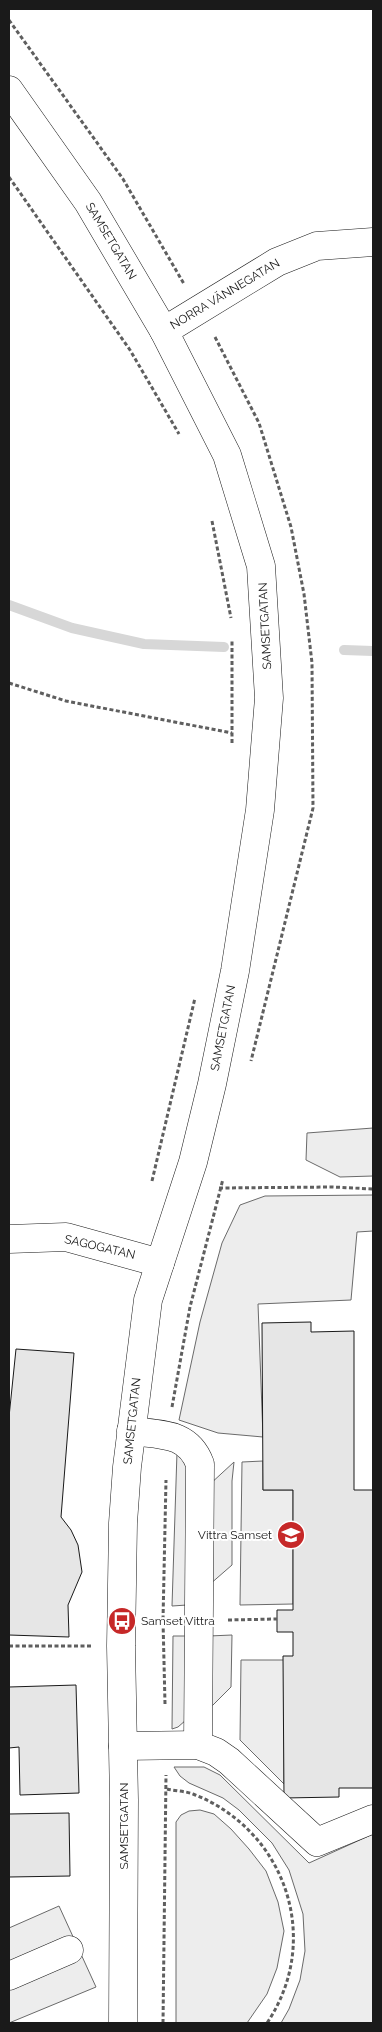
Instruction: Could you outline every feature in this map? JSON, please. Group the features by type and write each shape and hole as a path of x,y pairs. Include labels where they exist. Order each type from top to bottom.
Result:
{"street":[{"name":"SAMSETGATAN","path":"9,90 88,202 164,331 227,455 261,566 269,698 260,810 235,970 212,1084 188,1179 148,1300 131,1431 123,1524 121,1646 123,2023"},
{"name":"NORRA VÄNNEGATAN","path":"164,331 277,262 317,246 373,242"},
{"name":"SAGOGATAN","path":"9,1239 66,1237 160,1263"},
{"path":"131,1431 169,1436 186,1441 195,1451 200,1464 198,1746"},
{"path":"123,1746 198,1746 216,1752 229,1761 317,1842 373,1819"},
{"path":"9,1976 69,1950"}],"path":[{"path":"9,177 130,350 183,441"},
{"path":"212,517 224,572 232,626"},
{"path":"232,636 232,752"},
{"path":"9,683 66,701 232,733"},
{"path":"151,1184 197,990"},
{"path":"188,1179 221,1189 333,1187 373,1189"},
{"path":"9,1646 163,1648"},
{"path":"167,1789 192,1794 223,1810 252,1833 279,1869 287,1891 294,1937 290,1976 276,2010 267,2023"}],"shaded area":[{"path":"373,1128 373,1176 340,1177 306,1160 307,1133"},
{"path":"373,1195 373,1231 357,1232 351,1300 258,1304 263,1437 218,1433 179,1420 200,1322 222,1243 240,1205 265,1196"},
{"path":"177,1452 188,1459 187,1605 172,1606"},
{"path":"263,1461 263,1490 293,1490 293,1604 240,1605 242,1462"},
{"path":"234,1462 232,1481 232,1565 209,1585 209,1485"},
{"path":"232,1635 231,1687 209,1709 209,1636"},
{"path":"173,1636 187,1636 186,1720 178,1727 172,1729"},
{"path":"241,1660 284,1660 284,1784 240,1740"},
{"path":"174,1767 204,1767 220,1775 309,1863 373,1834 373,2023 281,2023 289,2009 300,1980 305,1951 303,1914 289,1870 272,1843 239,1810 223,1798 189,1783 180,1776"},
{"path":"200,1810 214,1814 249,1849 266,1871 278,1902 284,1931 277,1968 267,1994 247,2023 176,2023 176,1822 181,1815 189,1811"},
{"path":"59,1906 96,1987 9,2023 9,1928"}],"building":[{"name":"Vittra Samset","path":"311,1322 311,1332 354,1331 354,1490 373,1490 373,1788 339,1788 339,1797 284,1798 283,1656 293,1656 293,1632 277,1632 277,1610 293,1610 293,1490 263,1490 262,1323"},
{"path":"16,1349 74,1353 61,1517 71,1530 78,1545 82,1572 68,1605 69,1637 9,1635 9,1417"},
{"path":"76,1685 79,1793 20,1795 19,1747 9,1748 9,1687"},
{"path":"69,1813 70,1876 9,1877 9,1814"}],"waterway":[{"path":"9,605 72,628 144,644 224,647"},
{"path":"344,650 373,651"}],"place":[{"name":"Vittra Samset","path":"291,1535"},
{"name":"Samset Vittra","path":"122,1621"}]}
